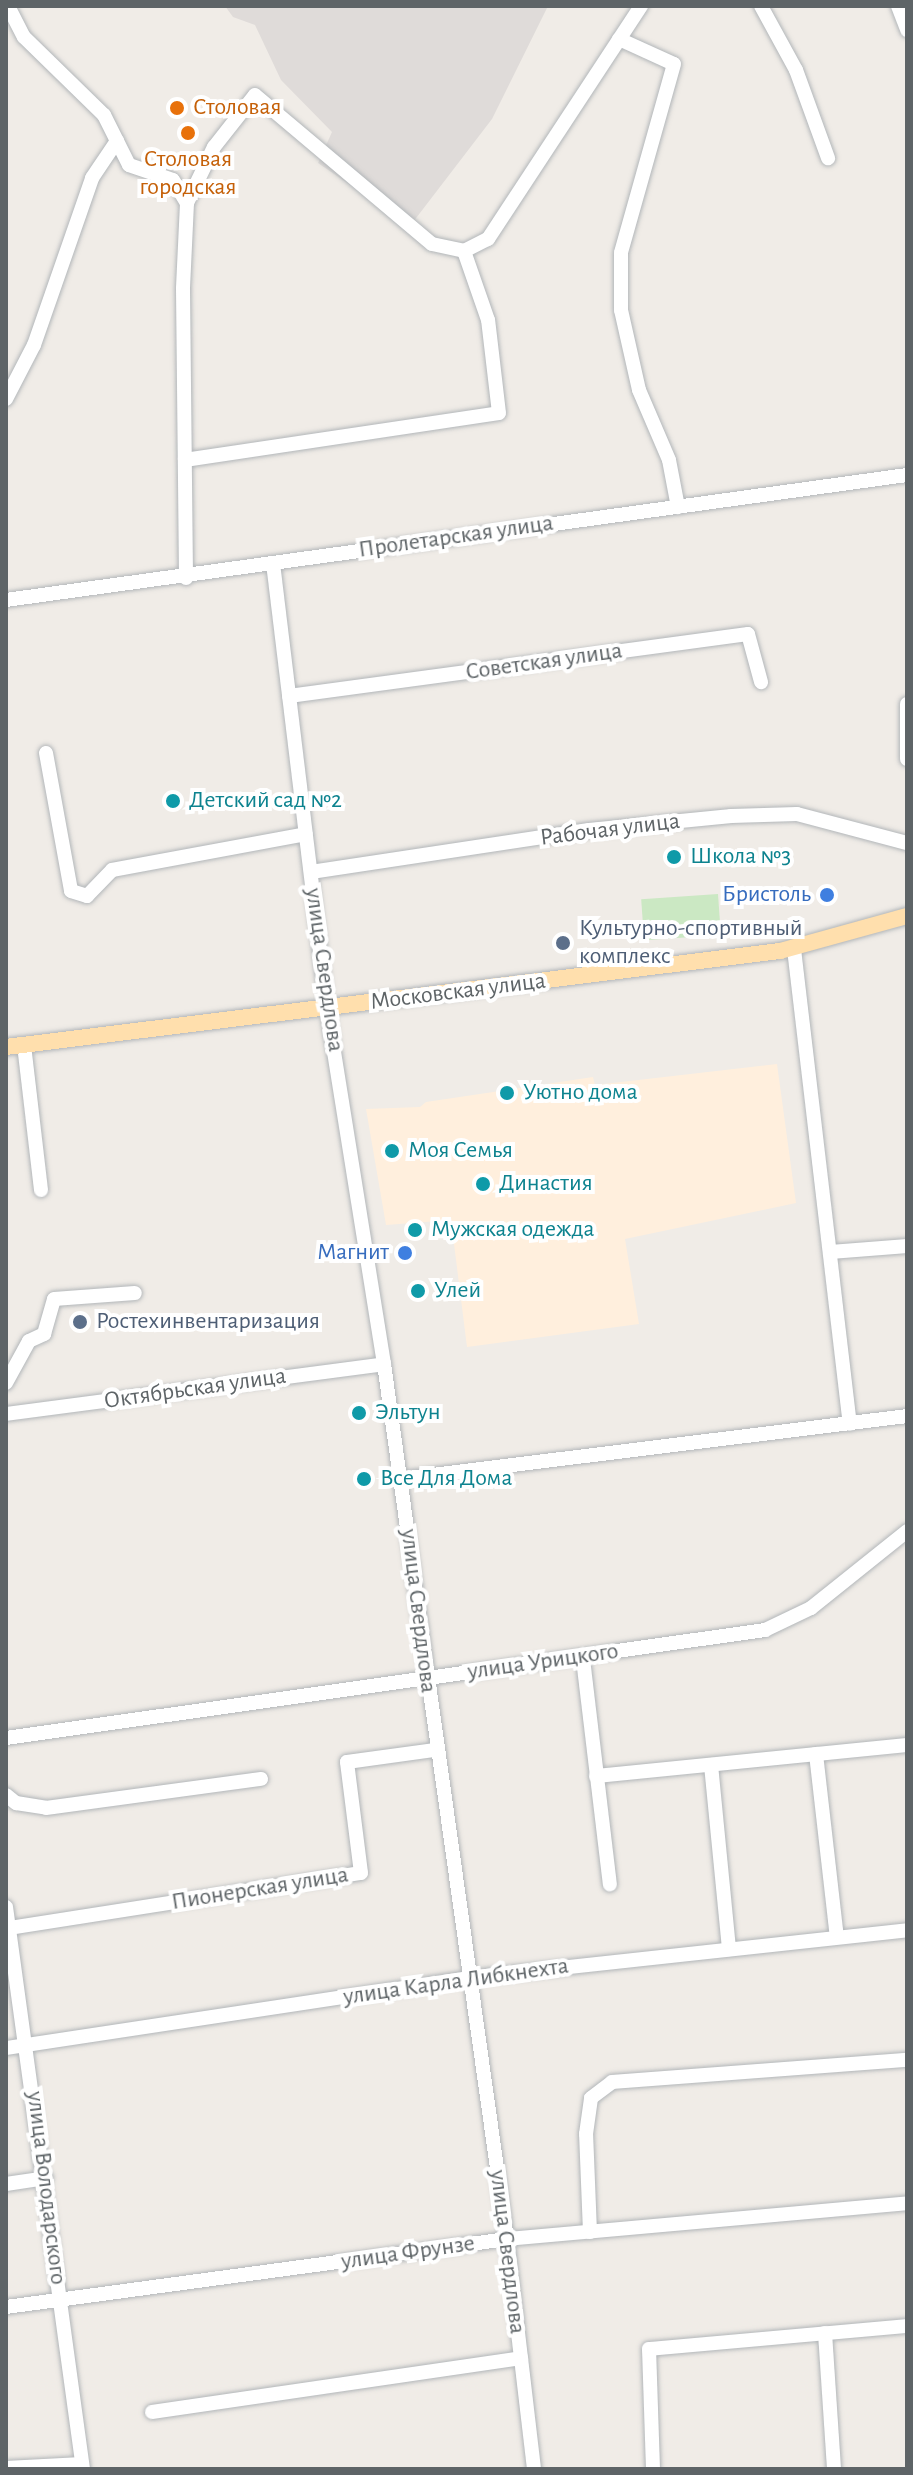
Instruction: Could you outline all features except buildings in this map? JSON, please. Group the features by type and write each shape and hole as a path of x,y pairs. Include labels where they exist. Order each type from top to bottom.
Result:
{"main road":[{"name":"Московская улица","path":"6,1047 794,949 906,920"}],"street":[{"path":"8,6 24,37 104,115 129,165 173,180 187,203"},
{"path":"186,578 187,203 214,147 255,95 432,244 464,251 488,239 641,6"},
{"path":"761,6 796,70 828,158"},
{"path":"898,6 907,30"},
{"path":"619,39 674,64 621,253 621,310 639,390 669,460 678,507"},
{"path":"6,399 34,345 92,178 117,141"},
{"path":"185,460 499,413 488,320 464,251"},
{"name":"Пролетарская улица","path":"6,600 186,578 273,563 907,475"},
{"name":"улица Свердлова","path":"273,563 327,1008 384,1364 435,1750 507,2239 534,2469"},
{"name":"Советская улица","path":"289,696 748,634 761,682"},
{"path":"907,704 907,759"},
{"path":"46,753 71,891 87,896 112,870 306,834"},
{"name":"Рабочая улица","path":"311,872 589,830 731,816 797,814 907,843"},
{"path":"794,949 850,1424"},
{"path":"24,1045 41,1190"},
{"path":"831,1252 907,1246"},
{"path":"6,1383 29,1341 44,1334 54,1299 135,1293"},
{"name":"Октябрьская улица","path":"6,1414 384,1364"},
{"path":"400,1479 907,1416"},
{"name":"улица Урицкого","path":"6,1738 583,1659 788,1622 907,1531"},
{"path":"583,1659 610,1884"},
{"path":"596,1776 907,1745"},
{"name":"Пионерская улица","path":"9,1928 361,1873 347,1762 435,1750"},
{"path":"816,1754 837,1937"},
{"path":"711,1765 729,1949"},
{"path":"6,1795 16,1803 46,1808 261,1779"},
{"name":"улица Володарского","path":"6,1907 46,2178 82,2467"},
{"name":"улица Карла Либкнехта","path":"6,2048 468,1978 907,1930"},
{"path":"590,2232 586,2134 591,2098 612,2082 907,2060"},
{"path":"6,2184 46,2178"},
{"name":"улица Фрунзе","path":"6,2307 507,2239 907,2203"},
{"path":"653,2469 649,2349 907,2326"},
{"path":"825,2333 834,2469"},
{"path":"152,2412 521,2358"},
{"path":"6,2468 82,2467"}],"shaded area":[{"path":"225,6 548,6 492,119 410,226 318,163 332,132 281,80 255,25 233,17"},
{"path":"777,1064 796,1203 625,1239 639,1324 467,1347 451,1220 386,1225 366,1109 420,1107 426,1102 593,1077 595,1085"}],"green space":[{"path":"718,894 721,935 644,940 641,899"}],"place":[{"name":"Столовая","path":"177,108"},
{"name":"Столовая городская","path":"188,133"},
{"name":"Детский сад №2","path":"173,801"},
{"name":"Школа №3","path":"674,857"},
{"name":"Бристоль","path":"827,895"},
{"name":"Культурно-спортивный комплекс","path":"563,943"},
{"name":"Уютно дома","path":"507,1093"},
{"name":"Моя Семья","path":"392,1151"},
{"name":"Династия","path":"483,1184"},
{"name":"Мужская одежда","path":"415,1230"},
{"name":"Магнит","path":"405,1253"},
{"name":"Улей","path":"418,1291"},
{"name":"Ростехинвентаризация","path":"80,1322"},
{"name":"Эльтун","path":"359,1413"},
{"name":"Все Для Дома","path":"364,1479"}]}
